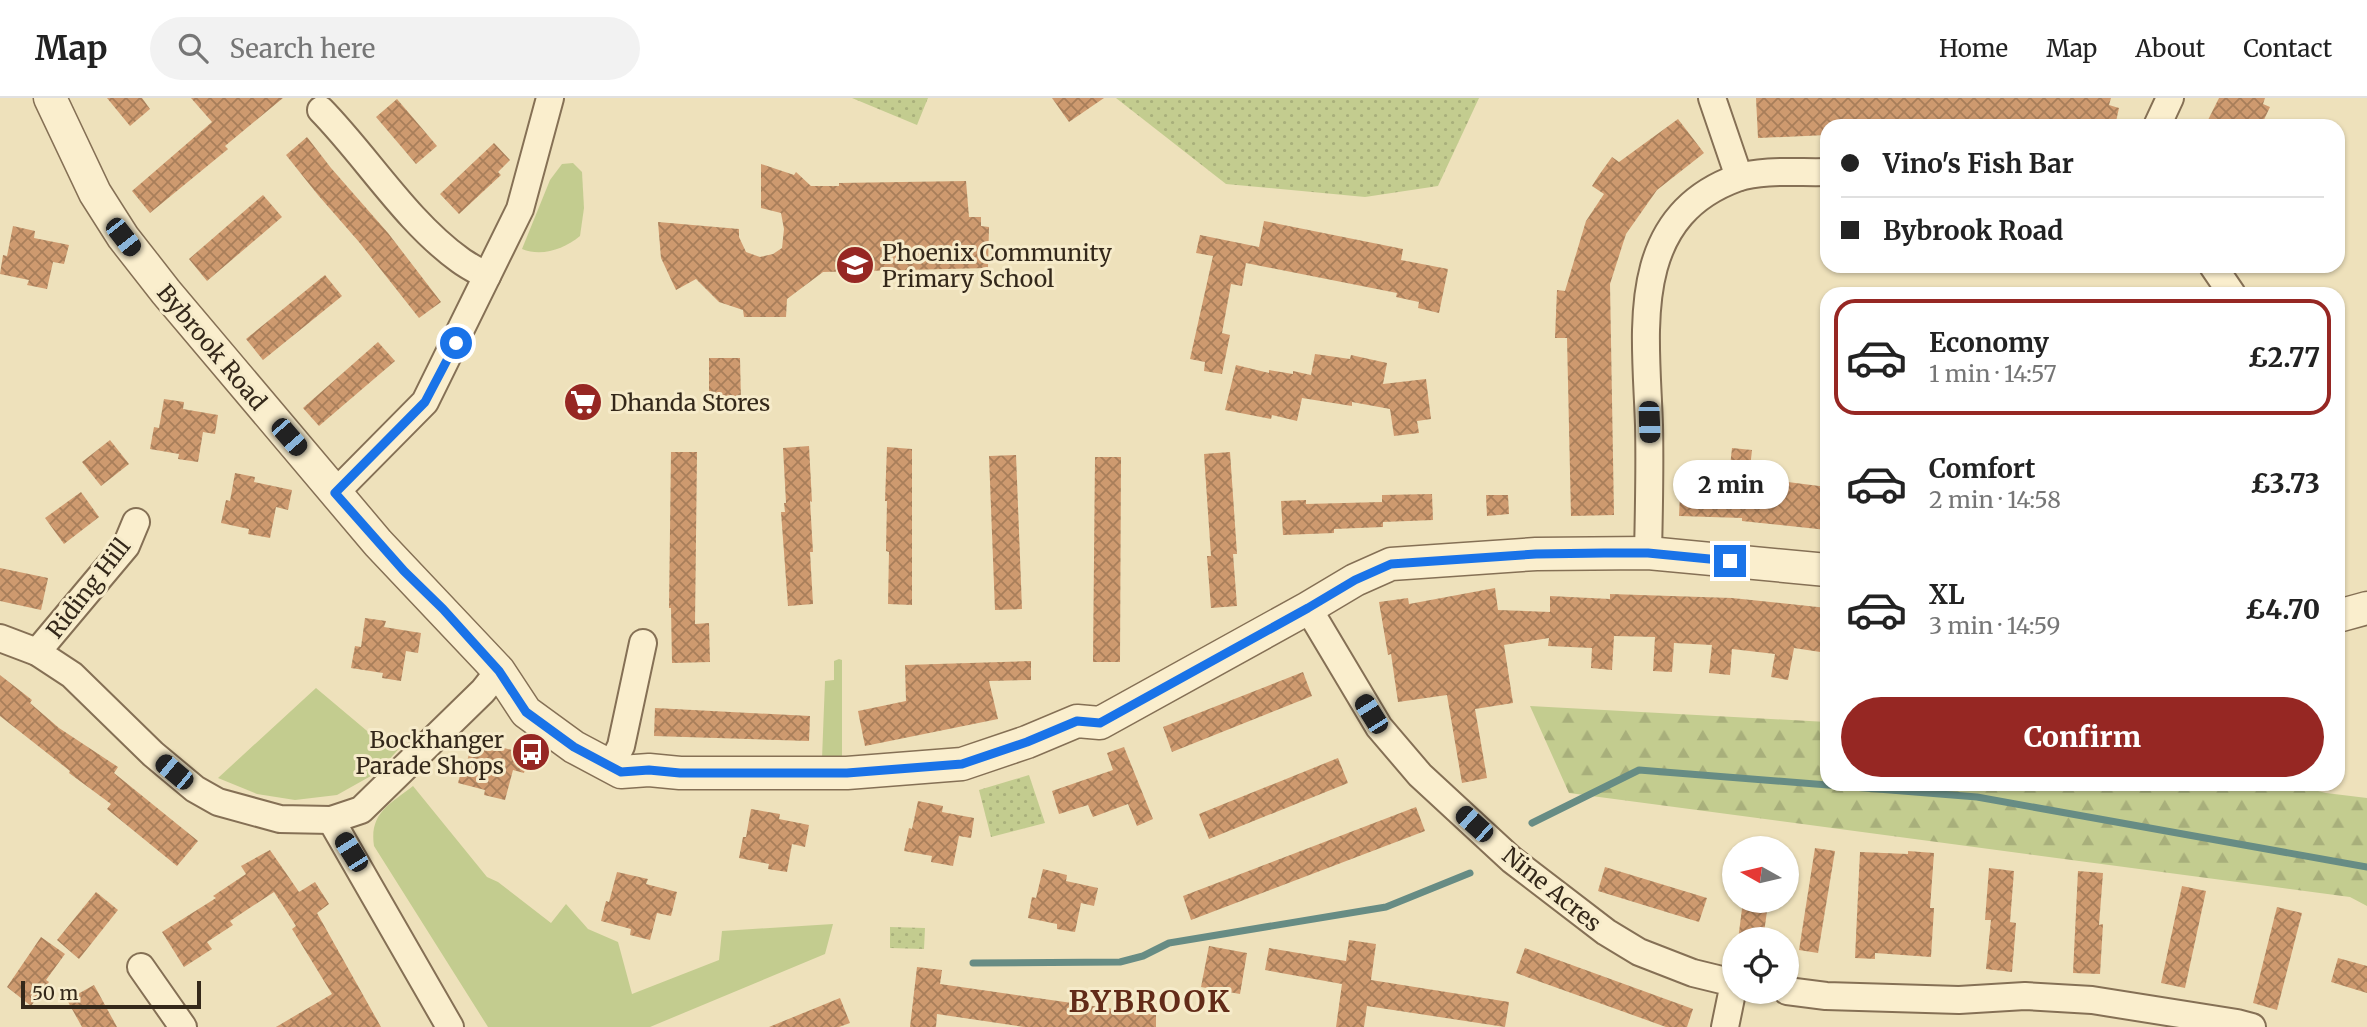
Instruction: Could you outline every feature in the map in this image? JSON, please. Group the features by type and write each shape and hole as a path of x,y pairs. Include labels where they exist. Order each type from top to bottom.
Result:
{"street":[{"name":"Bybrook Road","path":"50,98 95,193 123,237 335,493 499,671 526,712 574,747 621,772 649,770 680,773 847,773 962,764 1027,742 1077,721 1100,723 1355,580 1391,564 1536,554 1648,553 1820,569"},
{"path":"335,493 425,402 520,209 550,98"},
{"path":"1712,98 1739,177"},
{"path":"2160,119 2170,98"},
{"path":"320,110 353,126 403,206 444,247 488,276"},
{"path":"1648,553 1650,461 1645,307 1657,256 1669,230 1685,211 1702,197 1739,177 1820,172"},
{"name":"Riding Hill","path":"37,652 126,546 136,522"},
{"name":"Nine Acres","path":"1308,608 1379,727 1420,775 1512,860 1606,932 1639,952 1693,973 1734,983 1725,1027"},
{"path":"2345,614 2367,608"},
{"path":"0,638 37,652 72,675 153,754 195,789 218,802 280,819 331,820 361,810 483,691 499,671"},
{"path":"610,768 621,746 643,643"},
{"path":"331,820 439,1023"},
{"path":"141,967 183,1027"},
{"path":"1799,992 1826,996 1946,1000 2025,996 2092,1000 2252,1027"}],"green space":[{"path":"852,98 928,98 917,125"},
{"path":"1116,98 1479,98 1438,186 1365,197 1226,184"},
{"path":"573,163 582,172 584,208 580,236 567,245 545,252 522,249 550,180 562,164"},
{"path":"842,660 842,759 822,759 825,681 834,680 834,661"},
{"path":"316,688 379,741 395,735 404,743 378,772 337,795 295,800 257,794 218,778"},
{"path":"1530,706 1820,722 1820,791 2318,791 2367,798 2367,906 2350,897 1569,793"},
{"path":"1029,775 1045,823 991,837 979,790"},
{"path":"413,786 487,877 498,882 551,923 566,904 588,929 618,942 632,994 719,960 722,931 833,924 825,954 650,1027 488,1027 374,846 373,835 378,817 389,804"},
{"path":"890,927 925,928 924,949 890,948"}],"building":[{"path":"107,98 142,98 150,109 130,126"},
{"path":"191,98 283,98 225,146 228,149 150,213 132,191 212,122"},
{"path":"1052,98 1104,98 1069,122"},
{"path":"1756,98 2111,98 2109,105 2119,108 2117,119 1820,119 1820,135 1758,138"},
{"path":"2219,98 2265,98 2263,104 2270,107 2264,119 2208,119"},
{"path":"397,99 437,146 416,164 376,117"},
{"path":"1678,119 1704,153 1657,190 1626,234 1610,284 1614,515 1571,516 1567,338 1555,338 1557,290 1565,291 1586,221 1604,194 1592,186 1599,175 1612,157 1619,162"},
{"path":"307,137 388,233 441,302 419,318 286,155"},
{"path":"494,143 510,160 498,172 501,175 459,214 440,194"},
{"path":"761,164 794,175 796,172 811,186 966,181 969,217 981,217 981,226 989,227 988,268 823,272 787,299 786,317 744,317 743,310 719,302 696,279 676,290 661,258 658,222 739,229 739,237 746,252 760,257 773,254 782,248 784,229 781,213 761,208"},
{"path":"263,195 282,217 207,281 189,259"},
{"path":"1264,221 1403,249 1401,260 1448,269 1439,313 1418,308 1419,302 1396,297 1397,293 1246,263 1242,286 1231,284 1222,333 1230,335 1222,374 1204,371 1205,362 1190,359 1213,256 1196,253 1200,235 1259,247"},
{"path":"13,226 35,231 34,238 69,245 64,264 53,262 47,289 27,285 29,280 0,274"},
{"path":"325,275 342,296 263,360 246,339"},
{"path":"378,342 395,361 319,426 303,408"},
{"path":"1315,354 1350,359 1351,355 1387,363 1383,384 1426,379 1431,419 1417,421 1419,433 1394,436 1390,409 1352,402 1352,406 1302,398 1297,421 1272,415 1271,419 1225,410 1236,365 1269,373 1269,370 1293,374 1293,371 1311,375"},
{"path":"709,358 740,358 741,402 709,402"},
{"path":"164,399 184,402 183,409 218,415 215,434 203,432 198,462 178,459 179,454 150,449 154,427 159,428"},
{"path":"110,440 129,464 101,486 82,462"},
{"path":"809,446 813,604 788,606 781,512 785,512 786,503 783,448"},
{"path":"887,447 912,449 912,605 888,604 889,552 886,551 885,501"},
{"path":"1732,448 1752,450 1749,477 1820,486 1820,529 1742,521 1742,518 1679,516 1681,474 1729,476"},
{"path":"671,452 697,452 695,624 709,623 710,662 672,663 669,608"},
{"path":"1230,452 1237,554 1233,554 1237,606 1211,608 1207,556 1211,556 1204,454"},
{"path":"1016,455 1022,609 995,610 989,456"},
{"path":"1095,457 1121,457 1120,662 1093,662"},
{"path":"235,473 255,477 254,482 292,490 288,510 276,507 270,538 248,534 249,529 221,523 226,500 230,501"},
{"path":"81,492 99,517 64,544 45,518"},
{"path":"1432,494 1433,520 1383,522 1383,527 1334,529 1334,533 1283,535 1281,501 1306,500 1306,504 1382,502 1382,495"},
{"path":"1486,495 1508,495 1509,514 1487,516"},
{"path":"0,568 48,578 41,610 0,601"},
{"path":"1495,588 1498,610 1550,612 1550,596 1610,599 1610,594 1732,598 1820,607 1820,652 1794,648 1788,680 1771,677 1775,654 1732,649 1730,675 1709,673 1712,645 1674,643 1672,672 1653,671 1655,637 1614,636 1612,670 1591,668 1592,648 1548,646 1549,638 1504,645 1513,703 1475,709 1487,778 1462,783 1447,695 1398,702 1379,602 1408,598 1409,604"},
{"path":"365,618 386,621 384,627 421,633 418,653 406,651 401,681 382,678 383,673 351,668 355,646 361,647"},
{"path":"1031,661 1031,680 989,681 998,719 865,746 858,711 906,701 905,665"},
{"path":"1303,672 1312,696 1172,752 1163,727"},
{"path":"0,675 32,700 30,703 59,728 118,767 114,773 198,841 177,866 107,809 111,804 0,716"},
{"path":"655,708 810,716 809,741 654,736"},
{"path":"474,733 497,739 496,746 529,754 524,773 513,770 505,800 484,795 485,790 458,783 464,761 467,762"},
{"path":"1124,747 1153,819 1137,826 1128,804 1093,817 1088,805 1059,814 1052,791 1113,770 1107,753"},
{"path":"1338,758 1348,783 1209,839 1199,814"},
{"path":"918,801 943,806 942,812 974,818 971,838 959,836 953,866 931,862 932,856 904,851"},
{"path":"1416,807 1425,831 1191,920 1183,896"},
{"path":"751,809 780,814 779,819 809,825 805,847 792,844 787,872 768,869 769,864 739,858"},
{"path":"1815,848 1835,851 1818,953 1799,950"},
{"path":"270,850 299,892 315,882 329,904 317,913 381,1027 276,1027 332,994 292,929 296,926 274,892 230,921 233,925 207,942 212,949 184,967 162,932 216,898 213,896 246,874 241,866"},
{"path":"1908,851 1934,853 1930,908 1934,908 1931,957 1875,953 1875,959 1855,958 1860,852 1908,854"},
{"path":"1605,867 1707,898 1699,922 1598,891"},
{"path":"1989,868 2014,871 2010,922 2016,923 2012,972 1986,969 1991,920 1985,920"},
{"path":"1043,869 1067,875 1066,881 1098,888 1094,906 1081,903 1075,932 1057,929 1057,924 1028,918 1032,897 1036,898"},
{"path":"2078,871 2103,873 2099,925 2103,924 2100,974 2073,973"},
{"path":"617,872 648,879 646,884 677,892 671,916 657,913 650,940 630,935 631,929 601,921"},
{"path":"2182,886 2206,891 2185,988 2161,983"},
{"path":"96,892 118,910 79,959 57,940"},
{"path":"2277,907 2302,913 2277,1010 2253,1003"},
{"path":"1741,914 1767,914 1765,927 1740,927"},
{"path":"41,937 65,954 31,1006 7,987"},
{"path":"1349,940 1376,944 1371,980 1509,1002 1505,1027 1367,1006 1364,1027 1336,1027 1342,984 1265,970 1269,948 1346,961"},
{"path":"1209,946 1247,953 1240,994 1201,987"},
{"path":"1525,948 1693,1009 1687,1027 1666,1027 1516,973"},
{"path":"2338,958 2367,966 2367,993 2331,982"},
{"path":"917,967 942,970 940,984 1156,1015 1156,1027 1024,1027 937,1014 936,1027 910,1027"},
{"path":"94,985 117,1027 82,1027 67,1000"},
{"path":"840,998 850,1023 839,1027 769,1027"}],"waterway":[{"path":"1532,823 1639,770 1820,784"},
{"path":"1902,791 1977,797 2367,867"},
{"path":"973,963 1120,962 1143,956 1169,943 1386,907 1470,873"}],"place":[{"name":"Phoenix Community Primary School","path":"855,265"},
{"name":"Dhanda Stores","path":"583,402"},
{"name":"Bockhanger Parade Shops","path":"531,752"}],"district":[{"name":"BYBROOK","path":"1150,1001"}],"route":[{"path":"456,343 425,402 335,493 404,571 443,609 499,671 526,712 574,747 621,772 649,770 680,773 847,773 962,764 1027,742 1077,721 1100,723 1122,713 1355,580 1391,564 1536,554 1604,553 1648,553 1730,561"}]}
